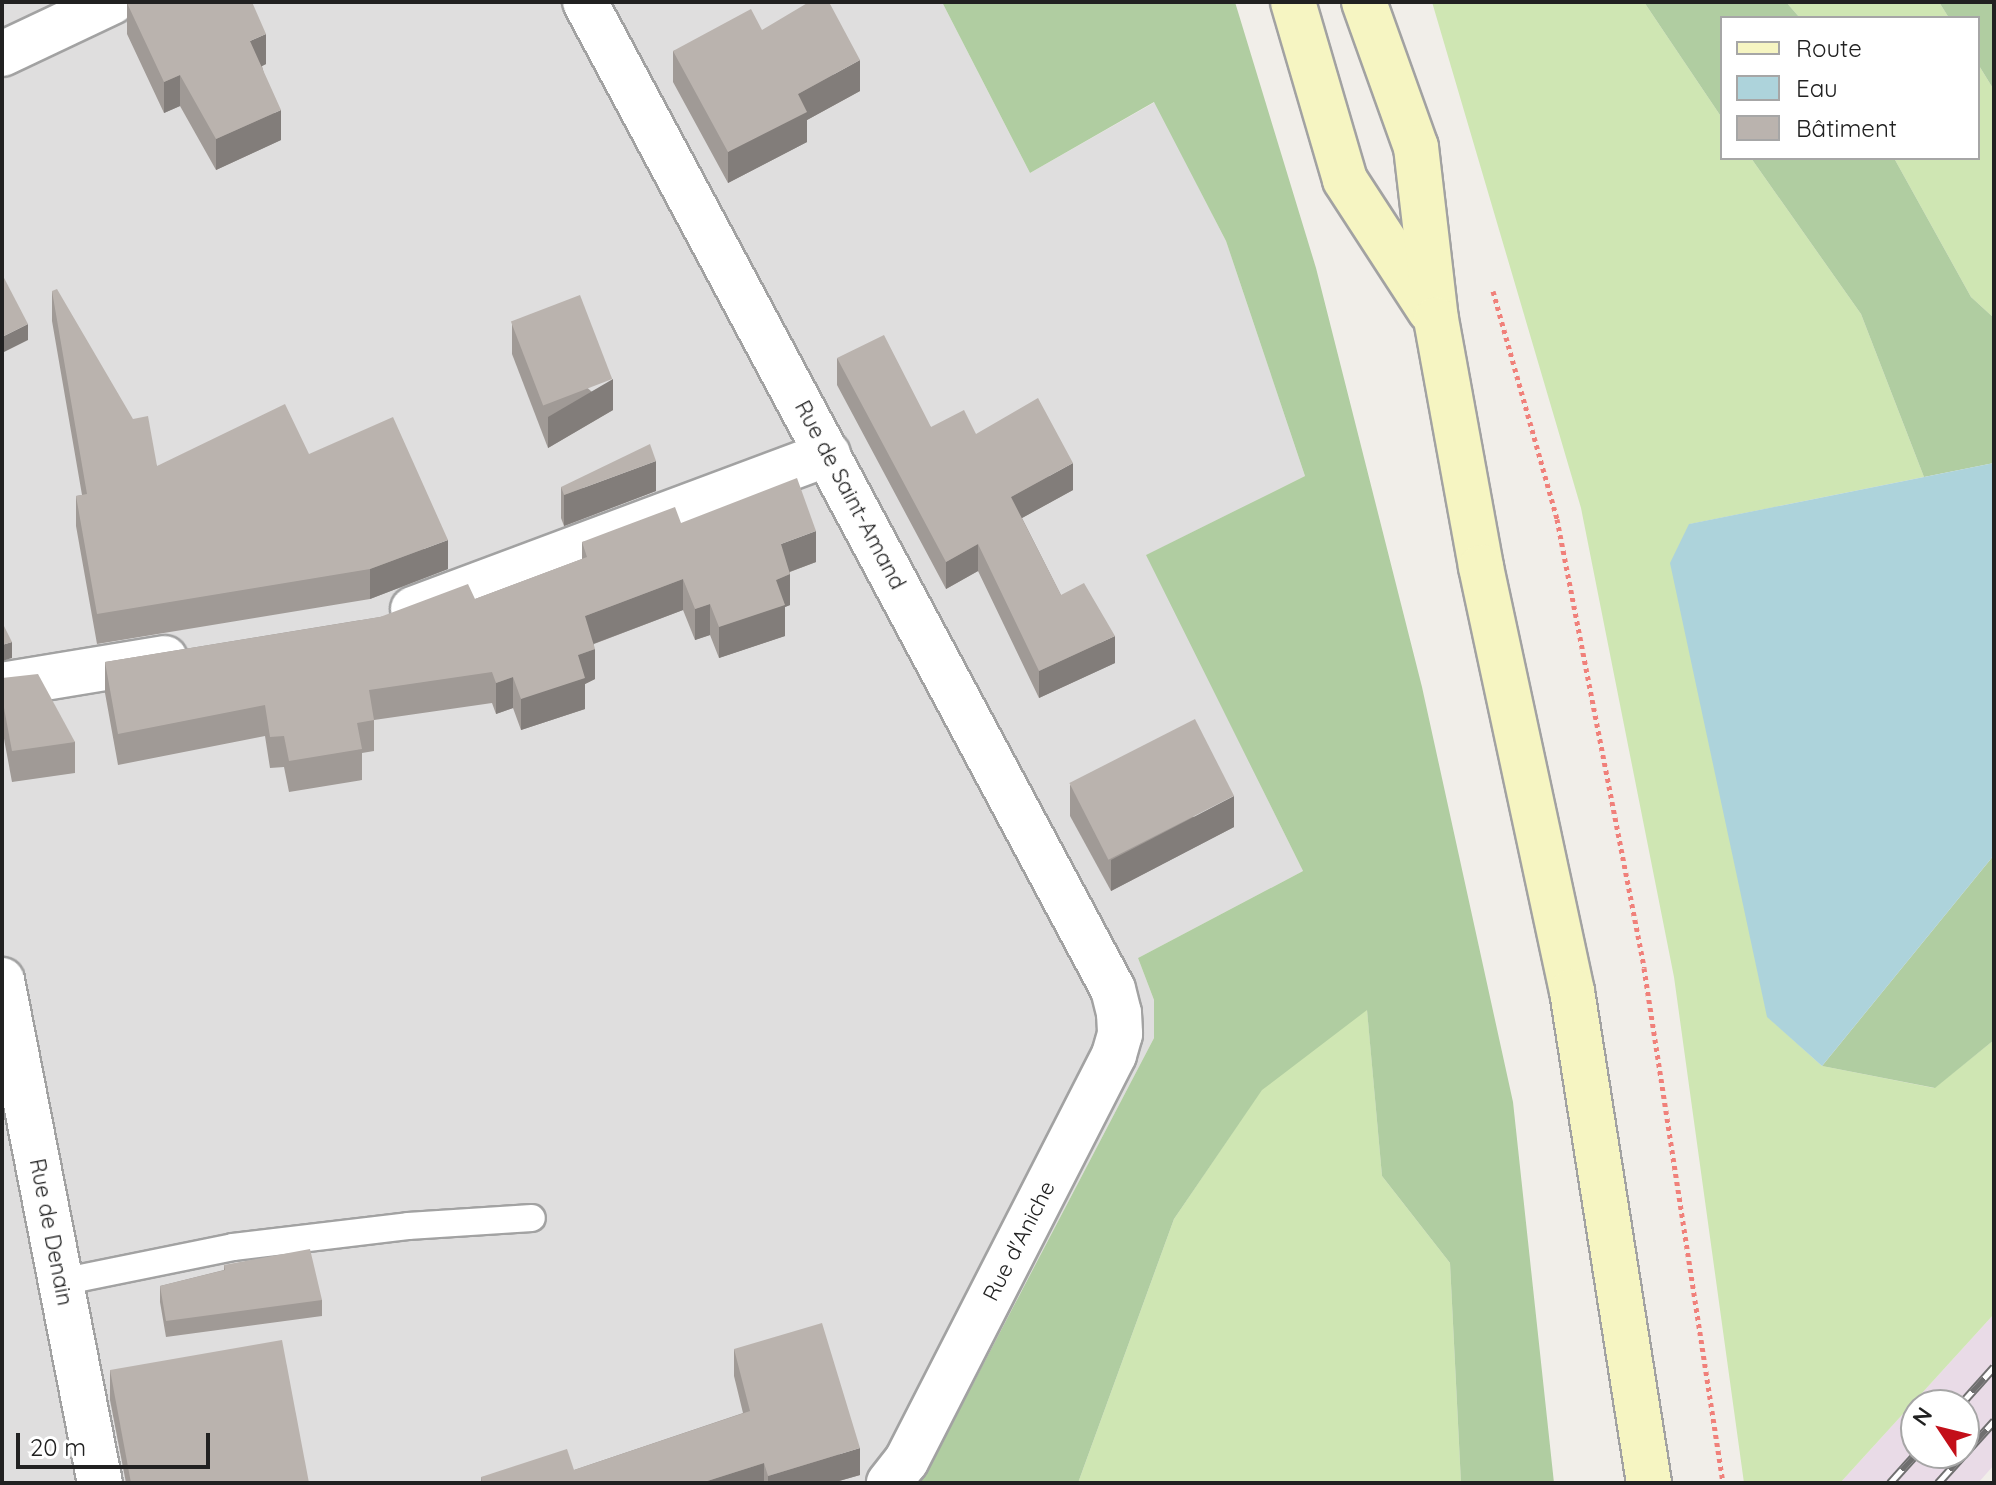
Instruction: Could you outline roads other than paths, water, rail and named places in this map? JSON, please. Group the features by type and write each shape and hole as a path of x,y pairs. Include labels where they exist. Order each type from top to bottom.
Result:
{"main road":[{"path":"1293,2 1345,180 1436,319"},
{"path":"1364,2 1416,147 1436,319 1481,567 1572,991 1649,1483"}],"street":[{"path":"2,54 112,2"},
{"name":"Rue de Saint-Amand","path":"585,2 1113,989"},
{"path":"376,623 828,454"},
{"path":"2,685 205,651"},
{"name":"Rue de Denain","path":"2,980 100,1483"},
{"name":"Rue d'Aniche","path":"889,1483 906,1461 1114,1055 1120,1034 1113,989"}],"lane":[{"path":"61,1282 233,1247 408,1226 532,1218"}],"water":[{"path":"1994,463 1994,855 1822,1066 1767,1017 1670,563 1689,524"}],"railway":[{"path":"1974,1389 1994,1367"},
{"path":"1938,1483 1994,1421"},
{"path":"1890,1483 1903,1469"}]}
